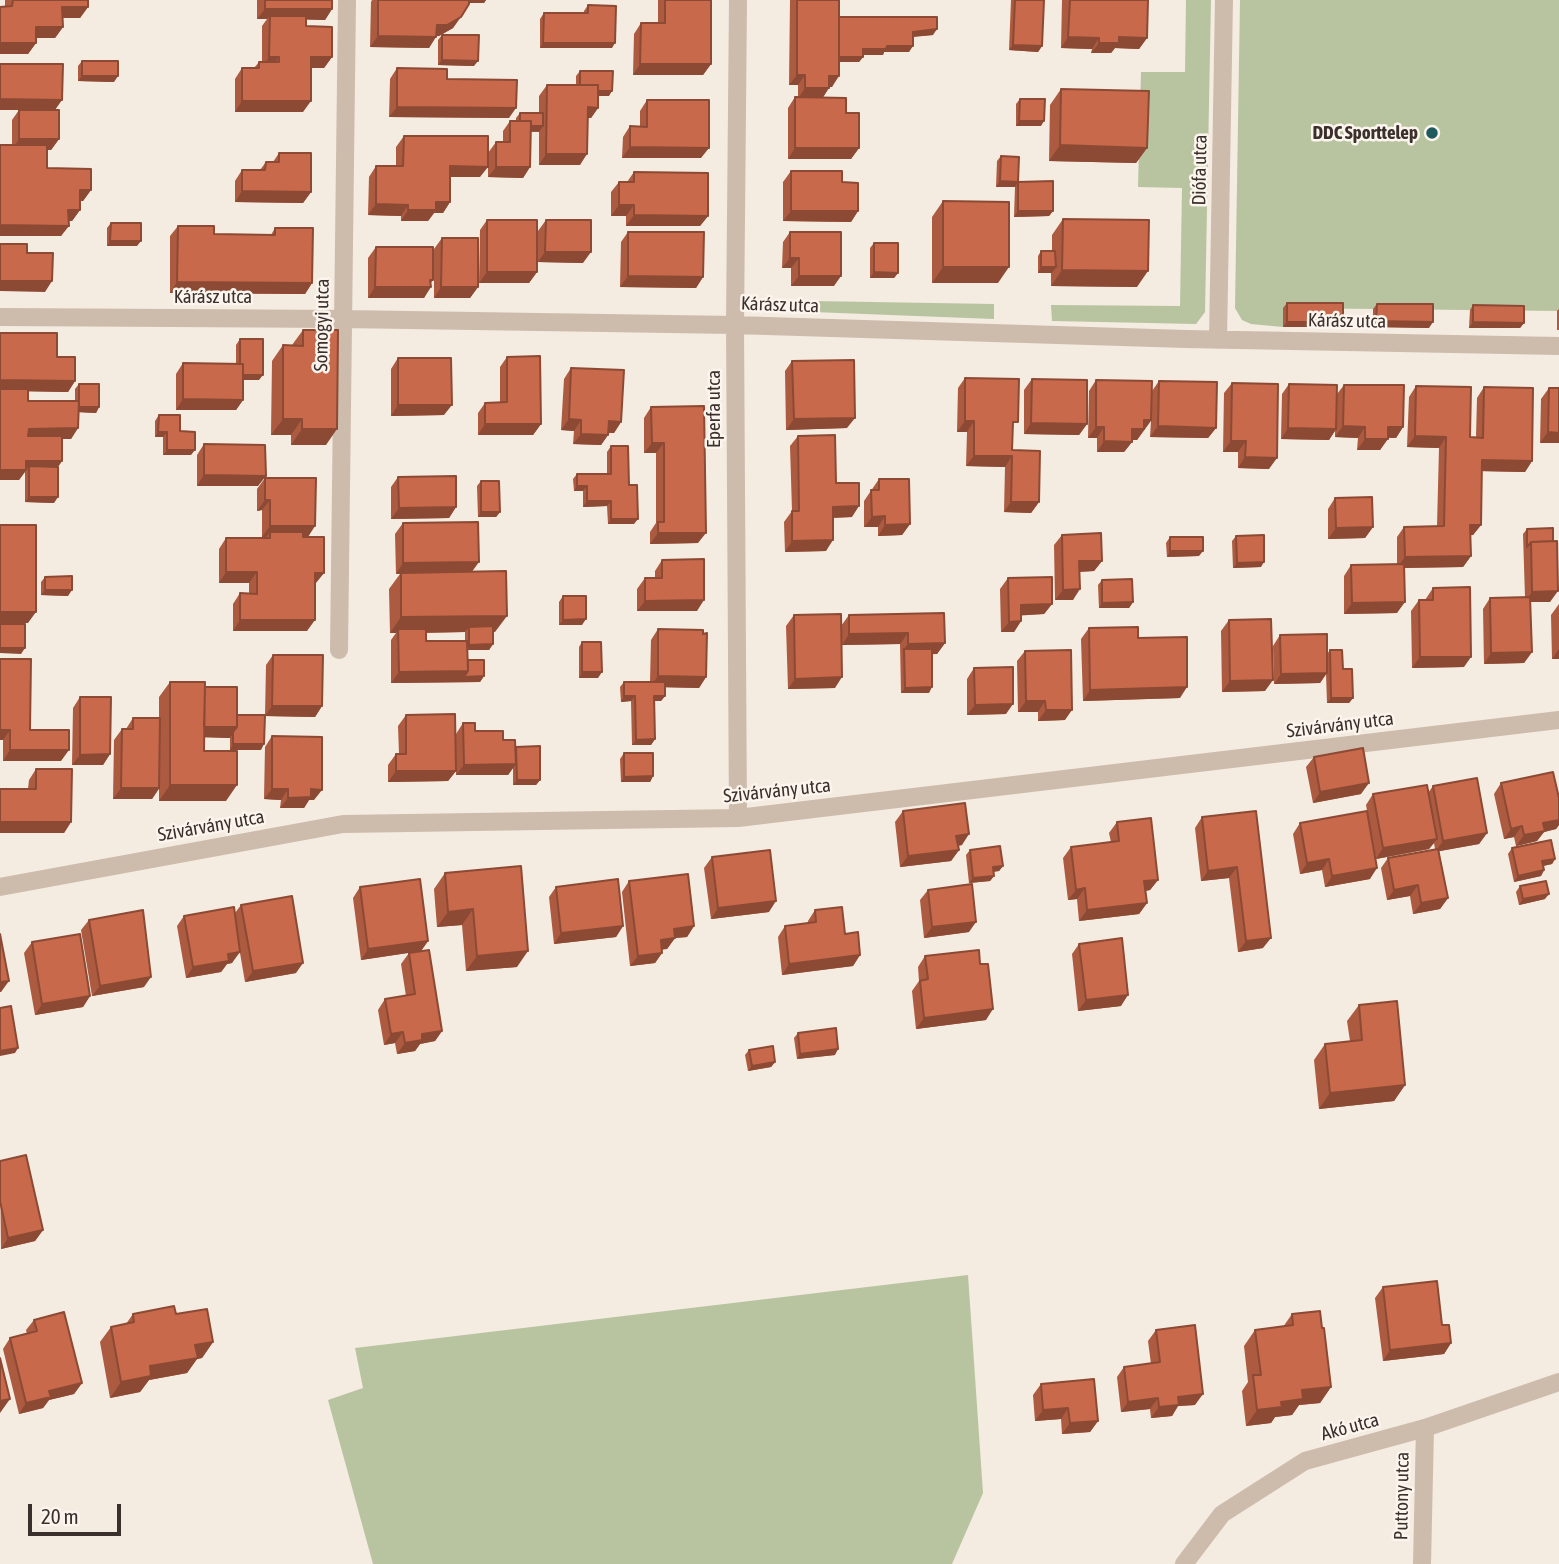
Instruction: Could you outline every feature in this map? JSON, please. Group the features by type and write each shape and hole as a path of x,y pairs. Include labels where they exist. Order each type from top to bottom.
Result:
{"street":[{"name":"Somogyi utca","path":"339,650 347,0"},
{"name":"Eperfa utca","path":"738,0 735,325 738,818"},
{"name":"Diófa utca","path":"1218,340 1224,0"},
{"name":"Kárász utca","path":"0,317 735,325 1218,340 1559,346"},
{"name":"Szivárvány utca","path":"0,887 343,824 738,818 1559,720"},
{"name":"Akó utca","path":"1184,1564 1222,1514 1305,1461 1425,1428 1559,1382"},
{"name":"Puttony utca","path":"1422,1564 1425,1428"}],"green space":[{"path":"1186,0 1211,0 1205,312 1196,324 1052,321 1051,305 1180,306 1182,188 1138,187 1141,72 1185,72"},
{"name":"DDC Sporttelep","path":"1240,0 1559,0 1559,311 1283,308 1283,327 1251,324 1242,320 1235,308"},
{"path":"811,301 994,304 994,319 813,312"},
{"path":"968,1275 983,1493 952,1564 373,1564 328,1400 363,1388 355,1348"}],"building":[{"path":"13,0 88,0 88,7 62,7 63,27 36,27 36,43 0,43 0,7 12,6"},
{"path":"265,0 332,0 332,9 265,9"},
{"path":"378,0 469,0 469,4 461,17 447,25 437,25 436,37 378,36"},
{"path":"665,0 711,0 711,64 640,64 641,23 665,23"},
{"path":"797,0 839,0 839,76 829,76 829,88 805,88 805,75 797,75"},
{"path":"1015,0 1044,0 1042,46 1013,45"},
{"path":"1070,0 1148,0 1147,38 1119,37 1119,43 1099,43 1099,38 1068,37"},
{"path":"588,5 616,6 615,43 543,43 544,13 588,13"},
{"path":"270,16 306,16 306,26 332,27 332,57 311,57 311,101 242,101 242,68 259,68 259,62 279,62 279,57 269,57"},
{"path":"839,17 937,17 937,29 913,32 913,46 863,49 863,57 839,57"},
{"path":"442,35 479,35 478,61 442,60"},
{"path":"82,61 118,61 118,76 82,76"},
{"path":"0,64 63,64 62,100 0,99"},
{"path":"397,68 447,69 447,79 517,80 516,108 397,107"},
{"path":"580,71 613,71 612,91 598,91 598,85 580,85"},
{"path":"547,85 598,85 598,108 588,107 587,154 546,154"},
{"path":"1061,89 1149,91 1147,148 1060,145"},
{"path":"795,97 846,98 846,113 859,113 859,148 795,148"},
{"path":"1020,99 1045,99 1044,121 1019,121"},
{"path":"647,100 709,100 709,148 630,147 630,126 647,127"},
{"path":"19,110 59,110 59,139 19,139"},
{"path":"520,113 543,113 543,126 531,126 531,121 520,121"},
{"path":"510,121 531,121 530,167 496,167 496,142 510,142"},
{"path":"404,136 488,136 488,167 450,166 450,202 436,202 436,210 408,210 408,205 376,204 376,166 403,166"},
{"path":"0,145 47,145 47,168 91,169 91,190 80,190 80,210 68,210 69,226 0,225"},
{"path":"279,153 311,153 311,192 242,191 242,170 265,170 266,162 279,162"},
{"path":"1001,156 1019,157 1018,182 1000,181"},
{"path":"791,171 842,171 842,182 858,183 858,211 791,211"},
{"path":"634,172 708,173 708,216 634,215 634,205 619,205 619,182 634,182"},
{"path":"1053,181 1053,211 1018,211 1018,182"},
{"path":"943,201 1009,202 1009,267 943,267"},
{"path":"1063,219 1149,220 1148,271 1062,270"},
{"path":"487,220 537,220 537,272 487,272"},
{"path":"546,220 591,220 591,252 545,252"},
{"path":"111,223 141,223 141,241 110,241"},
{"path":"178,226 214,226 214,234 275,235 275,228 313,228 312,283 177,282"},
{"path":"628,232 704,232 703,277 628,276"},
{"path":"790,232 841,232 841,276 799,276 799,258 790,258"},
{"path":"442,238 478,238 478,287 441,287"},
{"path":"874,243 898,243 898,273 874,272"},
{"path":"0,244 27,244 27,253 53,253 52,281 0,281"},
{"path":"376,247 433,247 431,287 375,287"},
{"path":"1041,251 1055,251 1056,267 1041,267"},
{"path":"1287,303 1343,303 1343,322 1287,322"},
{"path":"1377,304 1433,304 1433,322 1376,321"},
{"path":"1473,305 1524,306 1524,323 1473,322"},
{"path":"303,330 338,330 337,429 302,429 302,419 283,419 283,345 303,346"},
{"path":"0,333 57,333 57,357 75,357 75,381 0,380"},
{"path":"240,339 263,339 263,375 243,375"},
{"path":"540,356 541,424 485,424 485,403 507,402 507,357"},
{"path":"398,358 451,358 452,405 398,405"},
{"path":"854,360 855,418 794,419 792,361"},
{"path":"183,363 243,364 243,400 183,399"},
{"path":"571,368 624,370 621,422 609,421 608,435 581,434 581,420 569,419"},
{"path":"965,378 1019,379 1018,422 1013,422 1012,450 1040,451 1039,502 1011,502 1012,456 974,456 974,421 965,421"},
{"path":"1032,379 1087,380 1087,424 1031,423"},
{"path":"1096,380 1152,381 1151,420 1144,420 1144,429 1132,429 1132,442 1104,441 1104,427 1096,427"},
{"path":"1159,381 1217,382 1216,428 1158,426"},
{"path":"1232,383 1278,384 1277,458 1245,457 1246,441 1231,441"},
{"path":"79,384 99,384 99,407 79,407"},
{"path":"1289,384 1337,385 1336,429 1288,428"},
{"path":"1344,385 1404,385 1403,427 1388,427 1388,439 1365,439 1365,427 1343,426"},
{"path":"1416,386 1471,387 1470,437 1483,438 1484,387 1533,388 1532,461 1482,460 1481,525 1470,525 1471,556 1405,557 1404,527 1444,526 1446,437 1415,436"},
{"path":"1549,388 1559,388 1559,433 1548,432"},
{"path":"0,389 28,389 28,401 79,401 78,428 29,429 28,436 62,436 62,461 26,461 26,470 0,470"},
{"path":"704,406 706,533 658,533 658,522 664,522 664,443 652,443 651,407"},
{"path":"159,415 180,415 180,431 195,432 195,450 167,450 167,432 158,432"},
{"path":"835,435 836,483 859,483 859,506 833,507 833,540 792,541 792,511 799,511 798,436"},
{"path":"204,444 265,445 266,476 204,475"},
{"path":"611,446 628,446 629,485 637,485 638,519 611,519 611,501 587,501 587,486 577,486 577,474 611,474"},
{"path":"29,466 58,467 58,497 29,497"},
{"path":"456,476 456,507 399,508 398,477"},
{"path":"265,478 316,478 315,526 270,526 270,500 265,500"},
{"path":"879,479 909,479 910,524 885,525 885,516 872,517 871,490 879,490"},
{"path":"481,481 499,481 500,512 481,512"},
{"path":"1372,497 1373,527 1336,528 1335,498"},
{"path":"478,522 479,562 403,563 403,523"},
{"path":"0,525 36,525 36,612 0,612"},
{"path":"1553,528 1553,541 1531,542 1527,547 1527,529"},
{"path":"270,532 303,532 303,537 324,537 324,573 315,573 315,620 240,620 240,593 257,594 257,572 226,572 226,538 270,538"},
{"path":"1101,533 1102,561 1079,561 1080,589 1063,590 1062,535"},
{"path":"1264,535 1264,562 1237,563 1236,536"},
{"path":"1170,537 1203,537 1203,551 1170,551"},
{"path":"1557,541 1558,591 1532,592 1531,542"},
{"path":"704,559 704,600 645,601 645,578 662,578 662,560"},
{"path":"1404,564 1405,602 1352,603 1351,565"},
{"path":"506,571 507,616 401,617 401,573"},
{"path":"72,576 72,590 45,590 45,577"},
{"path":"1052,577 1052,604 1021,605 1021,621 1009,622 1008,578"},
{"path":"1132,579 1133,602 1102,603 1102,580"},
{"path":"1470,587 1471,657 1420,657 1419,600 1433,600 1433,588"},
{"path":"563,596 586,596 586,619 563,620"},
{"path":"1530,597 1532,652 1491,653 1490,598"},
{"path":"944,613 945,643 908,644 908,633 849,634 849,615"},
{"path":"841,614 842,677 795,679 794,615"},
{"path":"1271,619 1273,680 1230,681 1229,620"},
{"path":"0,624 25,624 25,648 0,648"},
{"path":"493,626 493,644 469,645 469,627"},
{"path":"1138,627 1138,638 1187,637 1187,687 1090,690 1089,628"},
{"path":"398,629 426,629 426,641 467,641 468,671 399,672"},
{"path":"658,629 703,630 703,634 707,633 706,677 658,676"},
{"path":"1327,634 1327,673 1281,674 1280,635"},
{"path":"582,642 601,642 602,672 582,672"},
{"path":"904,649 932,649 932,687 905,688"},
{"path":"1071,650 1072,710 1046,710 1045,701 1026,701 1025,651"},
{"path":"1330,650 1342,650 1343,669 1352,669 1353,698 1331,698"},
{"path":"273,655 323,655 322,706 272,706"},
{"path":"0,659 31,659 30,730 69,730 69,750 10,750 10,730 0,730"},
{"path":"468,660 484,660 484,676 464,677 468,671"},
{"path":"1013,667 1013,704 975,705 974,668"},
{"path":"170,682 205,682 204,751 237,751 237,785 170,785"},
{"path":"624,682 665,682 665,696 654,696 655,739 636,740 635,696 624,696"},
{"path":"205,687 237,687 237,727 204,727"},
{"path":"80,697 111,697 110,754 80,755"},
{"path":"455,714 456,771 396,771 396,754 406,754 406,715"},
{"path":"237,715 265,715 264,744 233,744"},
{"path":"133,718 160,718 159,788 121,788 122,729 133,729"},
{"path":"463,723 475,723 475,731 503,731 503,740 515,740 516,764 464,765"},
{"path":"272,736 322,737 322,790 311,789 311,797 288,798 288,789 272,789"},
{"path":"540,746 540,780 517,780 516,747"},
{"path":"1363,748 1369,783 1320,792 1314,757"},
{"path":"624,753 653,753 653,776 624,777"},
{"path":"36,769 72,769 71,822 0,822 0,789 36,789"},
{"path":"1553,772 1559,798 1559,820 1543,823 1545,831 1524,835 1522,826 1511,829 1501,783"},
{"path":"1477,778 1487,833 1443,841 1433,786"},
{"path":"1427,785 1437,839 1383,848 1373,794"},
{"path":"965,803 969,834 956,836 959,850 908,856 903,811"},
{"path":"1256,811 1271,938 1246,941 1237,867 1208,871 1202,817"},
{"path":"1367,811 1377,868 1332,876 1329,859 1307,863 1300,823"},
{"path":"1151,818 1158,880 1144,881 1147,903 1087,910 1085,888 1076,890 1071,847 1119,841 1117,822"},
{"path":"1551,840 1555,859 1542,861 1544,870 1518,876 1512,848"},
{"path":"1000,846 1003,866 993,867 994,876 973,878 970,850"},
{"path":"1438,849 1448,898 1421,903 1418,885 1394,890 1388,858"},
{"path":"770,850 776,901 718,908 712,857"},
{"path":"521,866 528,951 477,956 473,909 448,912 445,873"},
{"path":"688,874 694,926 674,929 675,938 661,940 662,953 638,956 629,881"},
{"path":"420,879 428,941 368,949 360,887"},
{"path":"618,879 623,926 561,933 556,887"},
{"path":"1546,881 1549,894 1523,899 1520,886"},
{"path":"972,884 976,922 932,927 928,890"},
{"path":"292,896 303,963 253,971 241,905"},
{"path":"234,907 240,952 228,954 229,961 193,967 184,916"},
{"path":"842,907 845,934 858,932 860,955 789,964 785,926 816,922 815,910"},
{"path":"143,910 151,977 100,986 89,920"},
{"path":"0,934 9,981 0,982"},
{"path":"80,934 90,996 42,1004 32,942"},
{"path":"1122,938 1128,995 1086,1000 1079,944"},
{"path":"429,950 442,1031 422,1034 422,1040 405,1043 403,1032 391,1034 385,999 415,994 409,953"},
{"path":"979,950 980,964 988,964 993,1009 924,1018 920,981 928,979 925,956"},
{"path":"1397,1001 1405,1085 1330,1093 1325,1044 1362,1040 1359,1005"},
{"path":"11,1006 18,1048 0,1051 0,1008"},
{"path":"836,1028 838,1049 800,1054 798,1033"},
{"path":"773,1046 775,1062 752,1066 749,1050"},
{"path":"26,1155 43,1230 8,1238 0,1201 0,1161"},
{"path":"1437,1281 1442,1325 1449,1325 1451,1343 1390,1350 1383,1287"},
{"path":"174,1306 176,1314 207,1309 213,1342 195,1345 198,1358 150,1366 151,1376 121,1382 111,1327 134,1322 133,1314"},
{"path":"1320,1311 1331,1387 1302,1390 1303,1399 1281,1402 1282,1407 1257,1410 1253,1375 1261,1375 1255,1330 1293,1325 1292,1314"},
{"path":"64,1312 82,1383 49,1391 51,1397 26,1403 10,1338 37,1331 34,1320"},
{"path":"1195,1325 1203,1394 1178,1397 1179,1405 1159,1407 1158,1398 1128,1402 1124,1367 1160,1362 1156,1330"},
{"path":"0,1358 10,1399 0,1401"},
{"path":"1094,1379 1098,1421 1070,1423 1068,1408 1043,1410 1041,1384"}],"place":[{"name":"DDC Sporttelep","path":"1432,133"}]}
